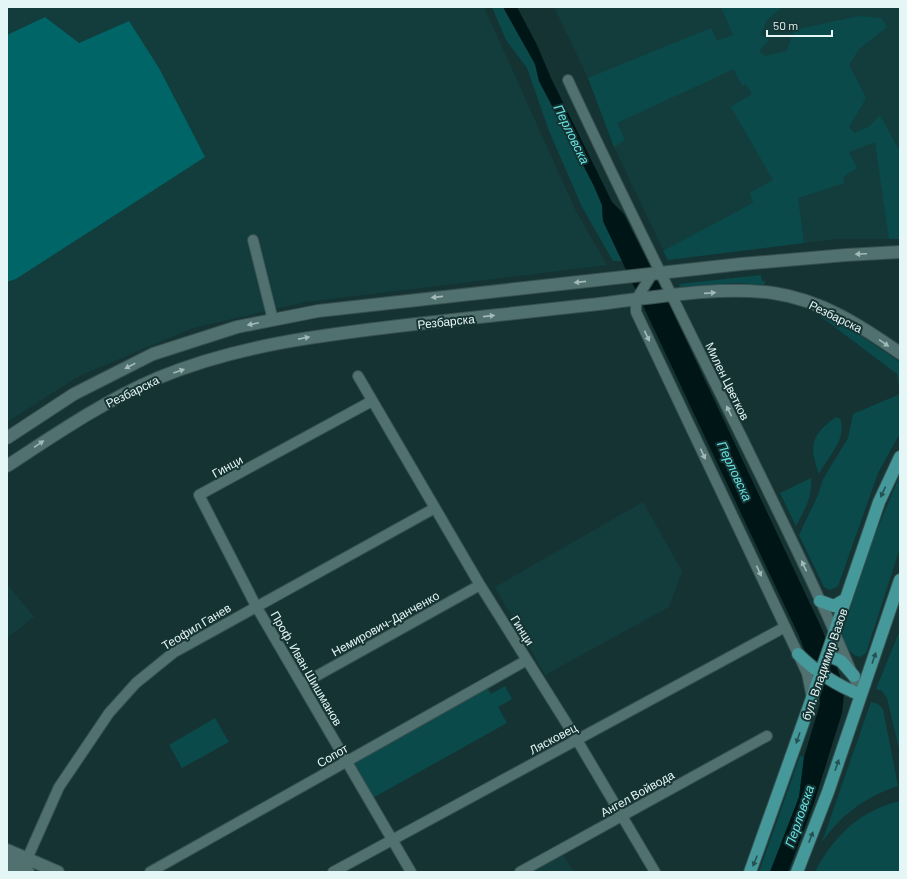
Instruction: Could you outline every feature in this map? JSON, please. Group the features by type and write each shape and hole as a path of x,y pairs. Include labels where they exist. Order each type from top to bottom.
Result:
{"main road":[{"name":"бул. Владимир Вазов","path":"750,872 812,698 879,502 900,457"},
{"path":"797,872 828,792 900,580"},
{"path":"820,602 834,606 846,599"},
{"path":"798,654 820,675 861,695"},
{"path":"827,654 841,661 854,676"}],"street":[{"name":"Милен Цветков","path":"568,80 657,274 672,295 820,602 854,676 861,695"},
{"path":"253,240 273,320"},
{"name":"Резбарска","path":"7,438 74,394 153,354 237,327 318,310 824,257 900,252"},
{"path":"657,274 636,300 636,312 807,673 812,698"},
{"name":"Резбарска","path":"7,466 89,412 158,378 238,351 317,335 672,295 742,290 775,293 807,301 837,313 865,329 900,354"},
{"name":"Гинци","path":"358,376 480,585 577,740 655,872"},
{"name":"Гинци","path":"199,495 372,401"},
{"name":"Проф. Иван Шишманов","path":"199,495 256,606 411,872"},
{"name":"Теофил Ганев","path":"27,859 58,787 109,714 136,683 173,653 435,508"},
{"name":"Немирович-Данченко","path":"302,684 480,585"},
{"name":"Лясковец","path":"333,872 785,627"},
{"name":"Сопот","path":"150,872 527,660"},
{"name":"Ангел Войвода","path":"520,872 767,736"},
{"path":"7,850 58,872"},
{"path":"7,863 28,872"}],"shaded area":[{"path":"7,7 484,7 576,211 607,265 305,302 193,328 79,376 7,422 7,282 16,279 204,157 159,68 129,21 78,44 45,17 7,35"},
{"path":"492,7 503,7 535,64 539,81 594,186 602,205 603,221 623,261 613,261 582,207 549,131 527,68 506,40"},
{"path":"554,7 900,7 900,239 836,239 668,260 614,147 588,78"},
{"path":"721,7 782,7 767,20 761,34 769,40 759,51 765,56 787,51 794,30 858,16 882,18 887,27 859,49 849,65 866,98 849,127 854,133 870,126 880,115 900,152 900,239 889,239 875,142 849,152 857,168 843,177 844,183 798,198 804,243 668,260 663,251 753,203 750,193 773,180 731,107 752,94 746,84 742,86 734,69 617,123 625,140 614,147 588,78 711,28 717,41 733,35"},
{"path":"45,17 79,43 129,21 159,68 205,157 16,279 7,282 7,35"},
{"path":"761,275 762,281 765,281 764,285 737,283 680,287 679,284"},
{"path":"820,316 834,318 900,362 900,394 897,374"},
{"path":"900,394 900,433 878,473 838,586 830,590 824,587 799,535 818,495 823,479 848,438 853,414"},
{"path":"836,417 840,419 842,426 839,441 819,474 814,456 814,442 821,430"},
{"path":"900,475 900,548 866,653 860,657 856,656 850,651 842,633 873,539"},
{"path":"811,478 811,491 809,498 796,526 780,493"},
{"path":"643,502 682,571 669,607 545,675 495,587"},
{"path":"7,584 34,617 7,638"},
{"path":"900,630 900,753 887,698 882,691 876,689"},
{"path":"485,684 491,694 505,686 512,699 498,707 507,723 369,800 347,761"},
{"path":"871,702 878,704 883,709 898,786 875,795 855,808 838,823 822,842"},
{"path":"215,718 229,742 182,768 169,745"},
{"path":"800,756 804,757 799,797 770,872 759,872"},
{"path":"900,801 900,872 815,872 830,847 849,827 872,811"},
{"path":"561,852 574,872 527,872"}],"water":[{"name":"Перловска","path":"503,7 517,7 537,45 551,78 612,202 624,214 671,308 822,629 840,676 844,695 842,713 814,803 788,872 770,872 799,797 804,757 820,704 819,689 799,636 603,221 602,205 594,186 539,81 535,64"}]}
